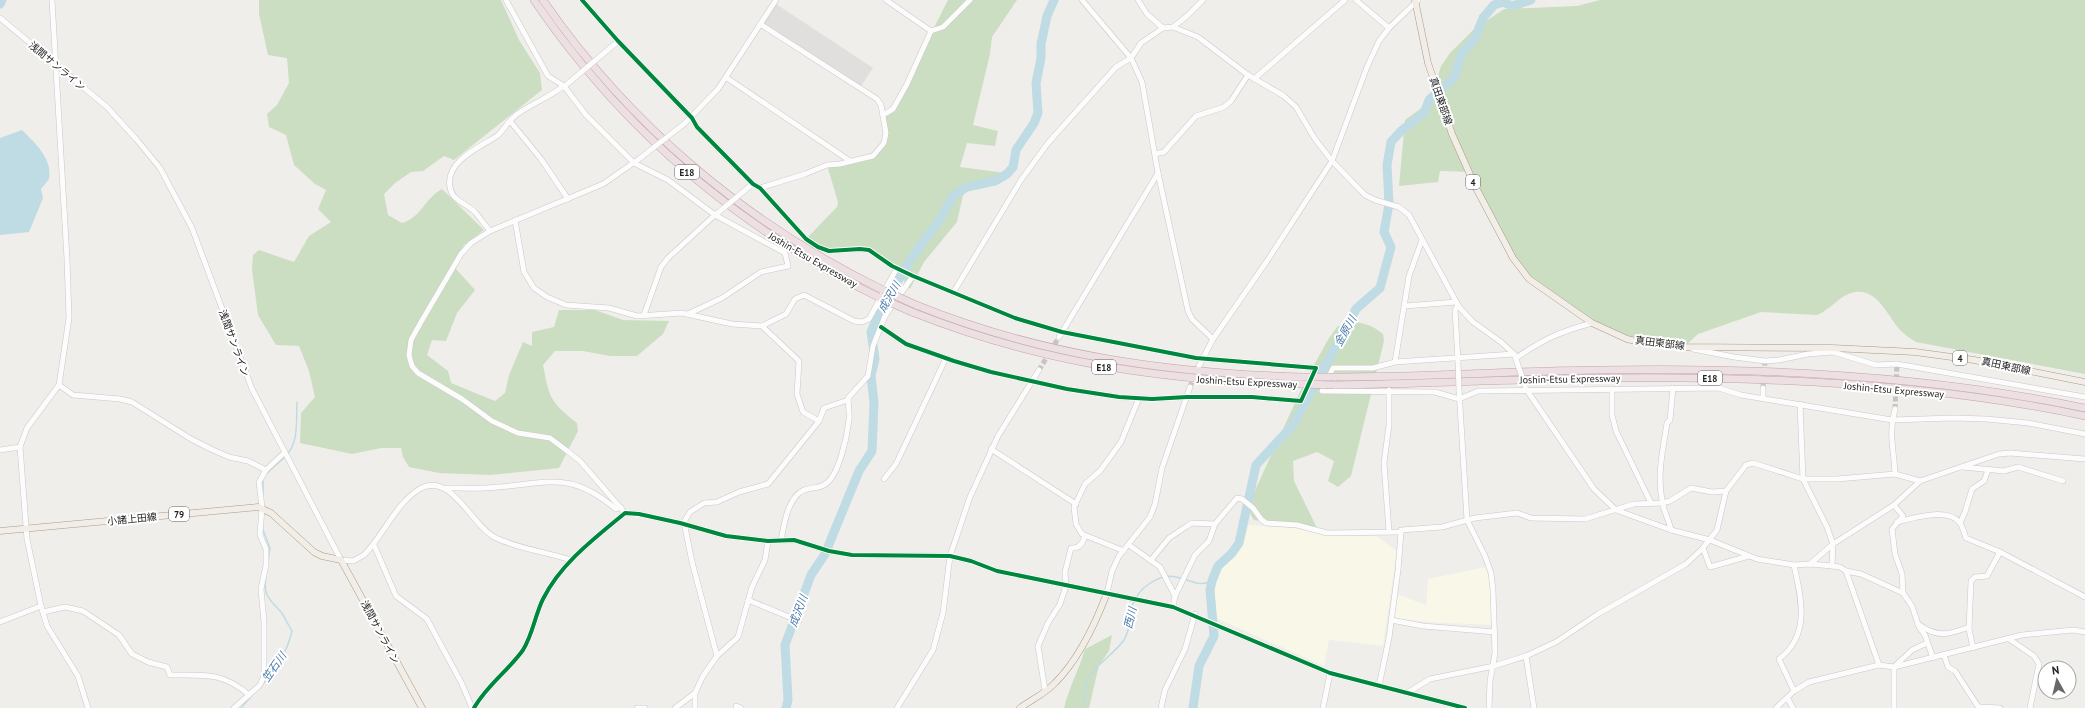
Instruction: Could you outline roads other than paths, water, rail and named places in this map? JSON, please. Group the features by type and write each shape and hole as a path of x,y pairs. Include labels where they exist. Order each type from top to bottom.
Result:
{"highway":[{"name":"Joshin-Etsu Expressway","path":"534,0 591,76 637,126 682,169 766,232 823,268 880,298 912,312 1006,345 1078,363 1182,378 1334,385 1602,378 1753,380 1930,393 2007,402 2085,416"},
{"name":"Joshin-Etsu Expressway","path":"543,0 572,39 614,89 649,126 713,184 771,226 827,261 916,305 1008,338 1080,355 1180,370 1244,375 1334,377 1601,370 1753,372 1863,378 1943,386 2008,394 2085,408"}],"main road":[{"name":"真田東部線","path":"1416,1 1428,63 1452,134 1476,188 1509,251 1529,279 1592,323 1627,339 1684,347 1915,352 1974,360 2085,382"},
{"name":"小諸上田線","path":"0,531 244,507 262,507"},
{"path":"262,507 275,516 316,553 341,560"},
{"name":"浅間サンライン","path":"341,560 422,708"},
{"path":"1020,708 1055,684 1067,668 1099,615 1107,593"}],"street":[{"path":"52,0 69,307 59,385 27,428 20,447 27,528 42,612 47,626 78,676 88,708"},
{"path":"506,0 548,76 565,86 586,116 634,163 668,180 717,214 785,253 788,266 761,272 722,298 688,314"},
{"path":"582,0 617,42 692,118 698,127 752,185 760,188 806,239 818,247 830,251 860,249 869,250 897,268 953,293 1015,318 1062,332 1202,358 1316,368 1301,401 1252,398 1139,398 1067,389 991,372 906,344 881,327"},
{"path":"625,513 580,461 550,438 505,428 462,399 418,373 412,366 409,355 411,340 462,254 471,243 490,231 603,184 634,163 692,118 711,98 726,78 776,0"},
{"path":"886,0 931,31 943,28 970,0"},
{"path":"1082,0 1131,58 1142,82 1158,174 1188,311 1192,319 1213,339"},
{"path":"1138,0 1147,14 1162,28"},
{"path":"953,293 1021,180 1048,143 1116,67 1131,58 1141,43 1162,28 1173,26 1187,16 1203,0"},
{"path":"1254,79 1345,0"},
{"path":"1356,0 1389,28"},
{"path":"1198,366 1213,339 1267,262 1332,161 1372,54 1389,28 1416,1"},
{"name":"浅間サンライン","path":"0,18 56,64 125,125 147,151 170,184 192,228 247,378 284,453 341,560"},
{"path":"760,24 877,99 881,105 886,133 878,152 867,158 840,164 827,165 805,174 760,188"},
{"path":"1173,26 1198,36 1248,75 1284,96 1296,107 1315,139 1332,161 1365,195 1375,200 1399,207 1409,215 1457,303 1473,322 1501,342 1516,358 1528,392 1594,489 1616,510 1671,530 1710,540 1748,556 1794,565 1810,564 1840,567 1846,571 1861,574 1903,593 1912,606 1933,658"},
{"path":"883,115 893,109 907,84 931,31"},
{"path":"490,231 474,212 461,204 454,196 450,187 450,178 460,161 499,134 515,116 565,86 617,42"},
{"path":"1155,154 1164,152 1196,116 1224,107 1231,101 1248,75"},
{"path":"726,78 850,161"},
{"path":"510,121 541,159 568,199"},
{"path":"1059,337 1158,174"},
{"path":"644,315 651,292 665,262 717,214 752,185"},
{"path":"516,220 524,272 534,288 547,297 566,305 609,308 631,315 688,314 732,324 762,326 786,314 795,299 804,295 854,320 862,322 869,319 897,268"},
{"path":"1395,362 1410,276 1422,240"},
{"path":"717,656 683,524 690,512 704,503 717,502 739,492 768,484 819,421 824,408 848,400 868,376 873,346 885,316 913,276"},
{"path":"1405,306 1457,303"},
{"path":"1457,303 1455,310 1459,399 1467,520 1485,556 1491,573 1496,632 1494,666 1490,681 1489,708"},
{"path":"1592,323 1559,332 1516,358 1395,362 1373,368 1333,368 1322,391 1389,390 1434,392 1459,399 1478,391 1612,391 1673,388 1719,388 1741,395 1892,420 1953,418 2028,423 2085,434"},
{"path":"762,326 799,361 797,394 803,412 819,421"},
{"path":"1684,347 1734,357 1765,361 1779,360 1832,350 1876,365 1897,364 2085,397"},
{"path":"884,479 896,464 946,358"},
{"path":"897,708 933,650 937,640 943,613 950,556 970,497 991,449 1039,370"},
{"path":"59,385 73,394 120,399 132,402 208,448 229,457 248,461 266,470"},
{"path":"1107,593 1112,571 1124,551 1150,516 1155,504 1162,468 1190,387"},
{"path":"1671,530 1669,520 1662,503 1659,482 1667,423 1670,420 1673,388"},
{"path":"1763,388 1763,398"},
{"path":"1389,390 1389,425 1384,463 1389,532"},
{"path":"1612,391 1612,415 1616,432 1651,503"},
{"path":"1124,551 1102,541 1085,536 1078,530 1074,507 1085,484 1100,471 1121,442 1139,398"},
{"path":"781,540 789,509 796,496 804,489 824,485 831,478 841,457 849,418 848,400"},
{"path":"1800,404 1803,479 1834,544 1832,566"},
{"path":"1894,409 1890,441 1894,455 1895,474"},
{"path":"0,450 20,447"},
{"path":"991,449 1076,504"},
{"path":"234,708 263,681 264,676 264,622 261,589 266,549 260,535 262,507 259,482 266,470 284,453"},
{"path":"1810,564 1834,544 1894,504 1920,481 1993,455 2010,453 2085,459"},
{"path":"1407,693 1430,679 1494,666 1526,656 1556,642 1598,614 1686,564 1703,548 1717,530 1726,491 1746,465 1753,463 1803,479 1837,480 1895,474 1920,481"},
{"path":"1962,467 2004,471 2018,467 2062,481"},
{"path":"1960,523 1966,512 1972,489 1984,481 1988,470"},
{"path":"341,560 351,561 360,558 374,545 403,504 414,493 419,489 433,485 446,488 497,487 546,481 564,482 571,483 604,499 616,509 621,507"},
{"path":"446,488 489,534 508,543 571,560"},
{"path":"1173,607 1175,596 1195,554 1209,540 1215,524 1237,498 1242,499 1253,508 1266,523 1297,525 1327,532 1401,532 1401,530 1442,527 1467,520 1516,513 1530,518 1585,519 1634,504 1662,503 1670,501 1691,488 1712,492 1726,491"},
{"path":"1894,504 1903,516 1892,529 1896,554 1902,574 1903,593"},
{"path":"473,708 485,690 524,648 544,597 571,560 625,513 639,514 683,524 726,536 768,541 794,540 829,551 852,555 950,556 971,561 997,571 1173,607 1195,614 1330,673 1465,708"},
{"path":"1897,522 1930,515 1951,517 1960,523 1966,538 2000,552 2085,597"},
{"path":"1151,560 1168,538 1192,523 1215,524"},
{"path":"1379,686 1400,558 1401,532"},
{"path":"1045,690 1038,646 1048,623 1060,604 1066,586 1066,572 1071,548 1075,548 1081,544 1085,536"},
{"path":"695,708 695,693 703,676 717,656 738,637 754,582 765,560 768,541"},
{"path":"374,545 396,596 427,619 462,684 473,708"},
{"path":"1129,545 1160,567 1175,596"},
{"path":"1703,548 1710,567 1748,556"},
{"path":"1973,648 1969,627 1971,581 1975,576 1987,576 2000,552"},
{"path":"1794,565 1802,612 1800,625 1796,641 1790,651 1779,658 1794,691"},
{"path":"1846,571 1878,665"},
{"path":"748,600 797,620"},
{"path":"0,622 41,606"},
{"path":"42,612 65,607 83,611 118,635 132,654 148,662 167,667 170,675 223,678 234,683 249,695"},
{"path":"1161,708 1165,690 1185,649 1195,614"},
{"path":"1391,620 1423,626 1496,632"},
{"path":"1918,623 1930,633 1938,635 1969,627"},
{"path":"1776,708 1788,699 1794,691 1809,682 1878,665 1894,667 2022,635 2073,630 2085,632"},
{"path":"2009,638 2034,656 2039,664 2030,708"},
{"path":"1894,708 1894,667 1912,650 1927,643"},
{"path":"1944,655 1948,667 1955,671 1977,706 2000,708"},
{"path":"1526,656 1534,708"},
{"path":"1323,708 1330,673"},
{"path":"675,708 695,693"},
{"path":"1788,699 1793,708"},
{"path":"736,706 741,708"},
{"path":"637,708 645,708"}],"water":[{"path":"22,130 46,158 50,172 49,179 41,189 43,198 29,232 0,235 0,138"}],"waterway":[{"path":"0,4 2,0"},
{"name":"成沢川","path":"786,708 788,700 785,645 811,575 825,554 859,471 872,451 874,403 871,376 875,359 871,332 879,313 911,259 940,219 954,195 967,187 995,181 1007,174 1013,167 1016,150 1034,123 1038,113 1036,83 1041,58 1041,44 1047,16 1054,0"},
{"name":"金原川","path":"1193,708 1199,666 1214,636 1210,590 1212,581 1218,566 1232,553 1239,543 1256,465 1293,425 1356,309 1380,288 1391,247 1384,232 1389,204 1387,165 1391,142 1401,131 1424,113 1429,100 1454,78 1462,53 1475,38 1483,18 1494,5 1503,2 1512,6 1531,0"},
{"name":"笠石川","path":"287,454 291,449 295,437 297,402"},
{"name":"笠石川","path":"267,473 285,457"},
{"name":"笠石川","path":"263,480 263,494"},
{"name":"笠石川","path":"263,530 270,548 268,562"},
{"name":"笠石川","path":"262,685 281,660 292,631 266,592 266,576"},
{"name":"西川","path":"1136,598 1141,590 1159,578 1168,576 1176,577 1197,583 1212,581"},
{"name":"西川","path":"1084,708 1087,680 1093,671 1120,645 1127,635 1134,601"},
{"name":"笠石川","path":"241,708 254,693"}],"tunnel":[{"path":"1039,370 1059,337"},
{"path":"1763,388 1765,361"},
{"path":"1895,409 1897,364"},
{"path":"1190,387 1198,367"}]}
